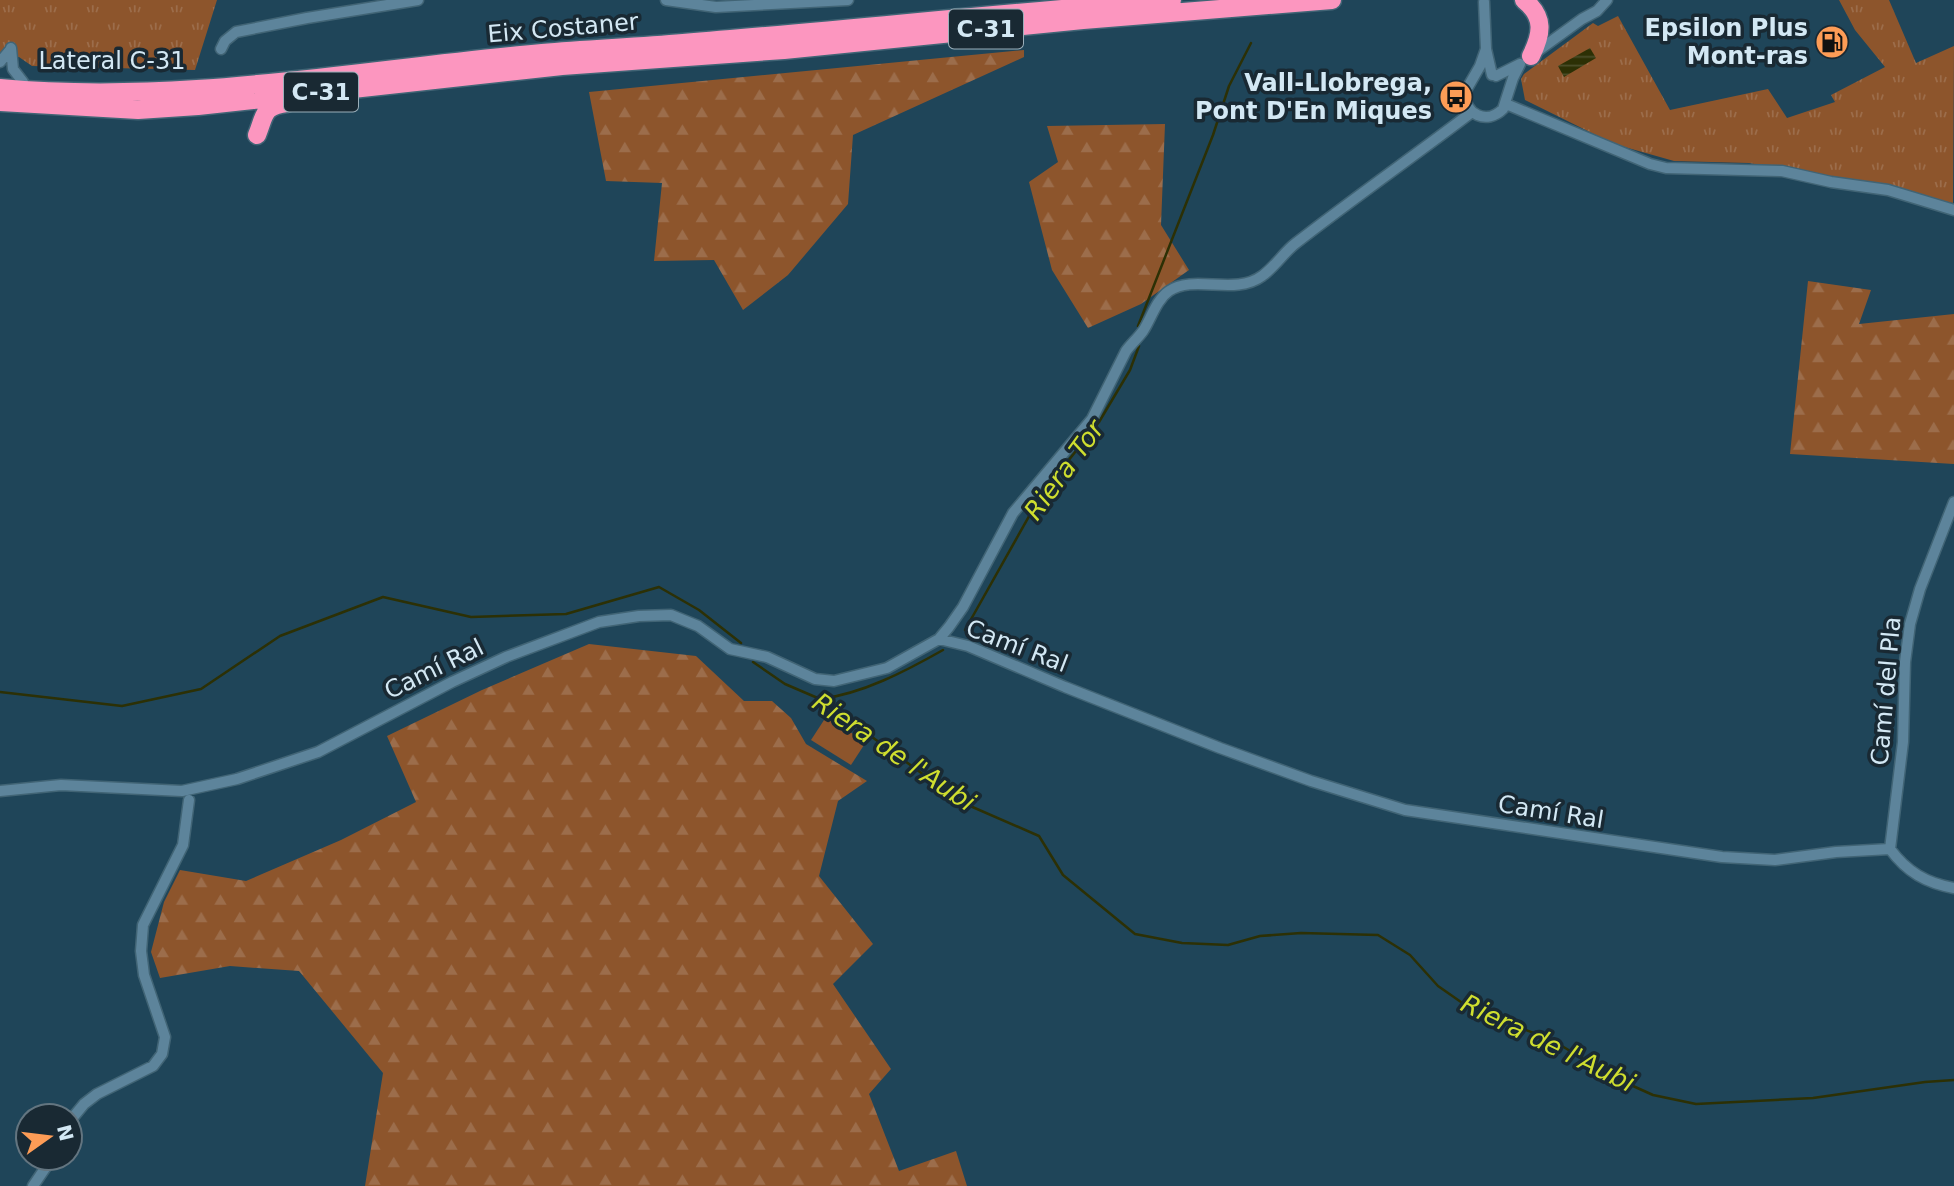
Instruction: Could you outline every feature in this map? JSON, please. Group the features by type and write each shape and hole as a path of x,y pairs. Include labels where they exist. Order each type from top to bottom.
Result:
{"highway":[{"path":"916,22 935,15 1048,0"},
{"name":"Eix Costaner","path":"0,88 85,94 226,87 541,53 1172,0"},
{"name":"C-31","path":"0,102 138,110 198,106 562,66 783,50 1083,20 1332,0"},
{"path":"1524,0 1532,6 1540,20 1540,37 1525,60"},
{"path":"224,80 421,58 541,53"},
{"path":"101,108 139,116 238,110 249,115 257,135 263,115 276,104 404,89 440,78"}],"street":[{"path":"221,50 225,41 236,32 418,0"},
{"path":"666,0 716,7 848,0"},
{"path":"1473,79 1481,75 1494,76 1525,60 1581,19 1597,11 1607,0"},
{"path":"1484,2 1486,49 1494,76 1503,83 1507,98"},
{"path":"0,62 11,48 13,69 23,82"},
{"path":"1472,113 1464,97 1486,49"},
{"path":"939,639 963,607 1013,513 1092,419 1126,351 1142,334 1161,299 1170,291 1196,285 1233,286 1263,276 1297,243 1472,113 1489,117 1500,113 1525,60"},
{"name":"Lateral C-31","path":"0,79 123,86 224,80"},
{"path":"1507,98 1650,164 1666,168 1782,171 1888,190 1954,210"},
{"name":"Camí del Pla","path":"1890,849 1903,742 1905,662 1910,624 1920,589 1954,502"},
{"name":"Camí Ral","path":"0,791 61,785 182,791 237,779 318,752 506,657 599,622 639,616 671,615 698,626 730,649 767,657 815,679 834,681 887,668 939,639 968,646 1220,748 1311,781 1405,810 1722,857 1775,860 1890,849"},
{"path":"84,1104 97,1094 153,1066 162,1054 165,1037 144,975 141,951 143,925 183,845 189,800"},
{"path":"1890,849 1900,863 1917,877 1954,888"}],"green space":[{"path":"0,0 217,0 195,70 32,66 19,57 0,57"},
{"path":"1839,0 1889,0 1916,63 1954,46 1953,203 1749,163 1674,161 1614,144 1525,100 1521,79 1524,74 1593,23 1598,26 1618,16 1670,110 1768,89 1787,118 1835,102 1831,95 1885,67 1855,30"},
{"path":"1024,50 1024,57 853,135 848,204 788,275 743,310 714,260 654,261 662,183 606,181 589,92"},
{"path":"1165,124 1161,225 1189,270 1141,304 1088,328 1052,270 1029,182 1058,162 1047,126"},
{"path":"1808,281 1871,290 1859,324 1954,314 1954,464 1790,454"},
{"path":"589,644 696,656 744,701 772,701 791,718 806,744 867,781 838,801 819,876 873,944 833,984 891,1069 869,1094 899,1171 956,1151 967,1186 365,1186 383,1073 299,971 230,966 160,978 151,952 164,902 180,870 246,881 341,840 416,802 387,736 482,690"},
{"path":"826,717 866,742 851,765 811,740"}],"shaded area":[{"path":"1590,48 1596,58 1564,77 1558,66"}],"waterway":[{"name":"Riera Tor","path":"1138,326 1213,135 1229,86 1251,43"},
{"name":"Riera Tor","path":"965,630 1041,495 1099,422 1130,370 1139,346"},
{"name":"Riera de l'Aubi","path":"0,692 122,706 201,689 280,636 383,597 471,617 566,614 659,587 699,610 741,643"},
{"name":"Riera Tor","path":"820,699 868,687 943,650"},
{"name":"Riera de l'Aubi","path":"753,662 785,684 820,699 961,802 1039,836 1063,875 1135,934 1182,943 1228,945 1260,936 1301,933 1378,935 1410,955 1438,986 1471,1009 1552,1040 1613,1077 1653,1095 1696,1104 1813,1098 1954,1080"}],"place":[{"name":"Epsilon Plus Mont-ras","path":"1832,42"},
{"name":"Vall-Llobrega, Pont D'En Miques","path":"1456,97"}]}
